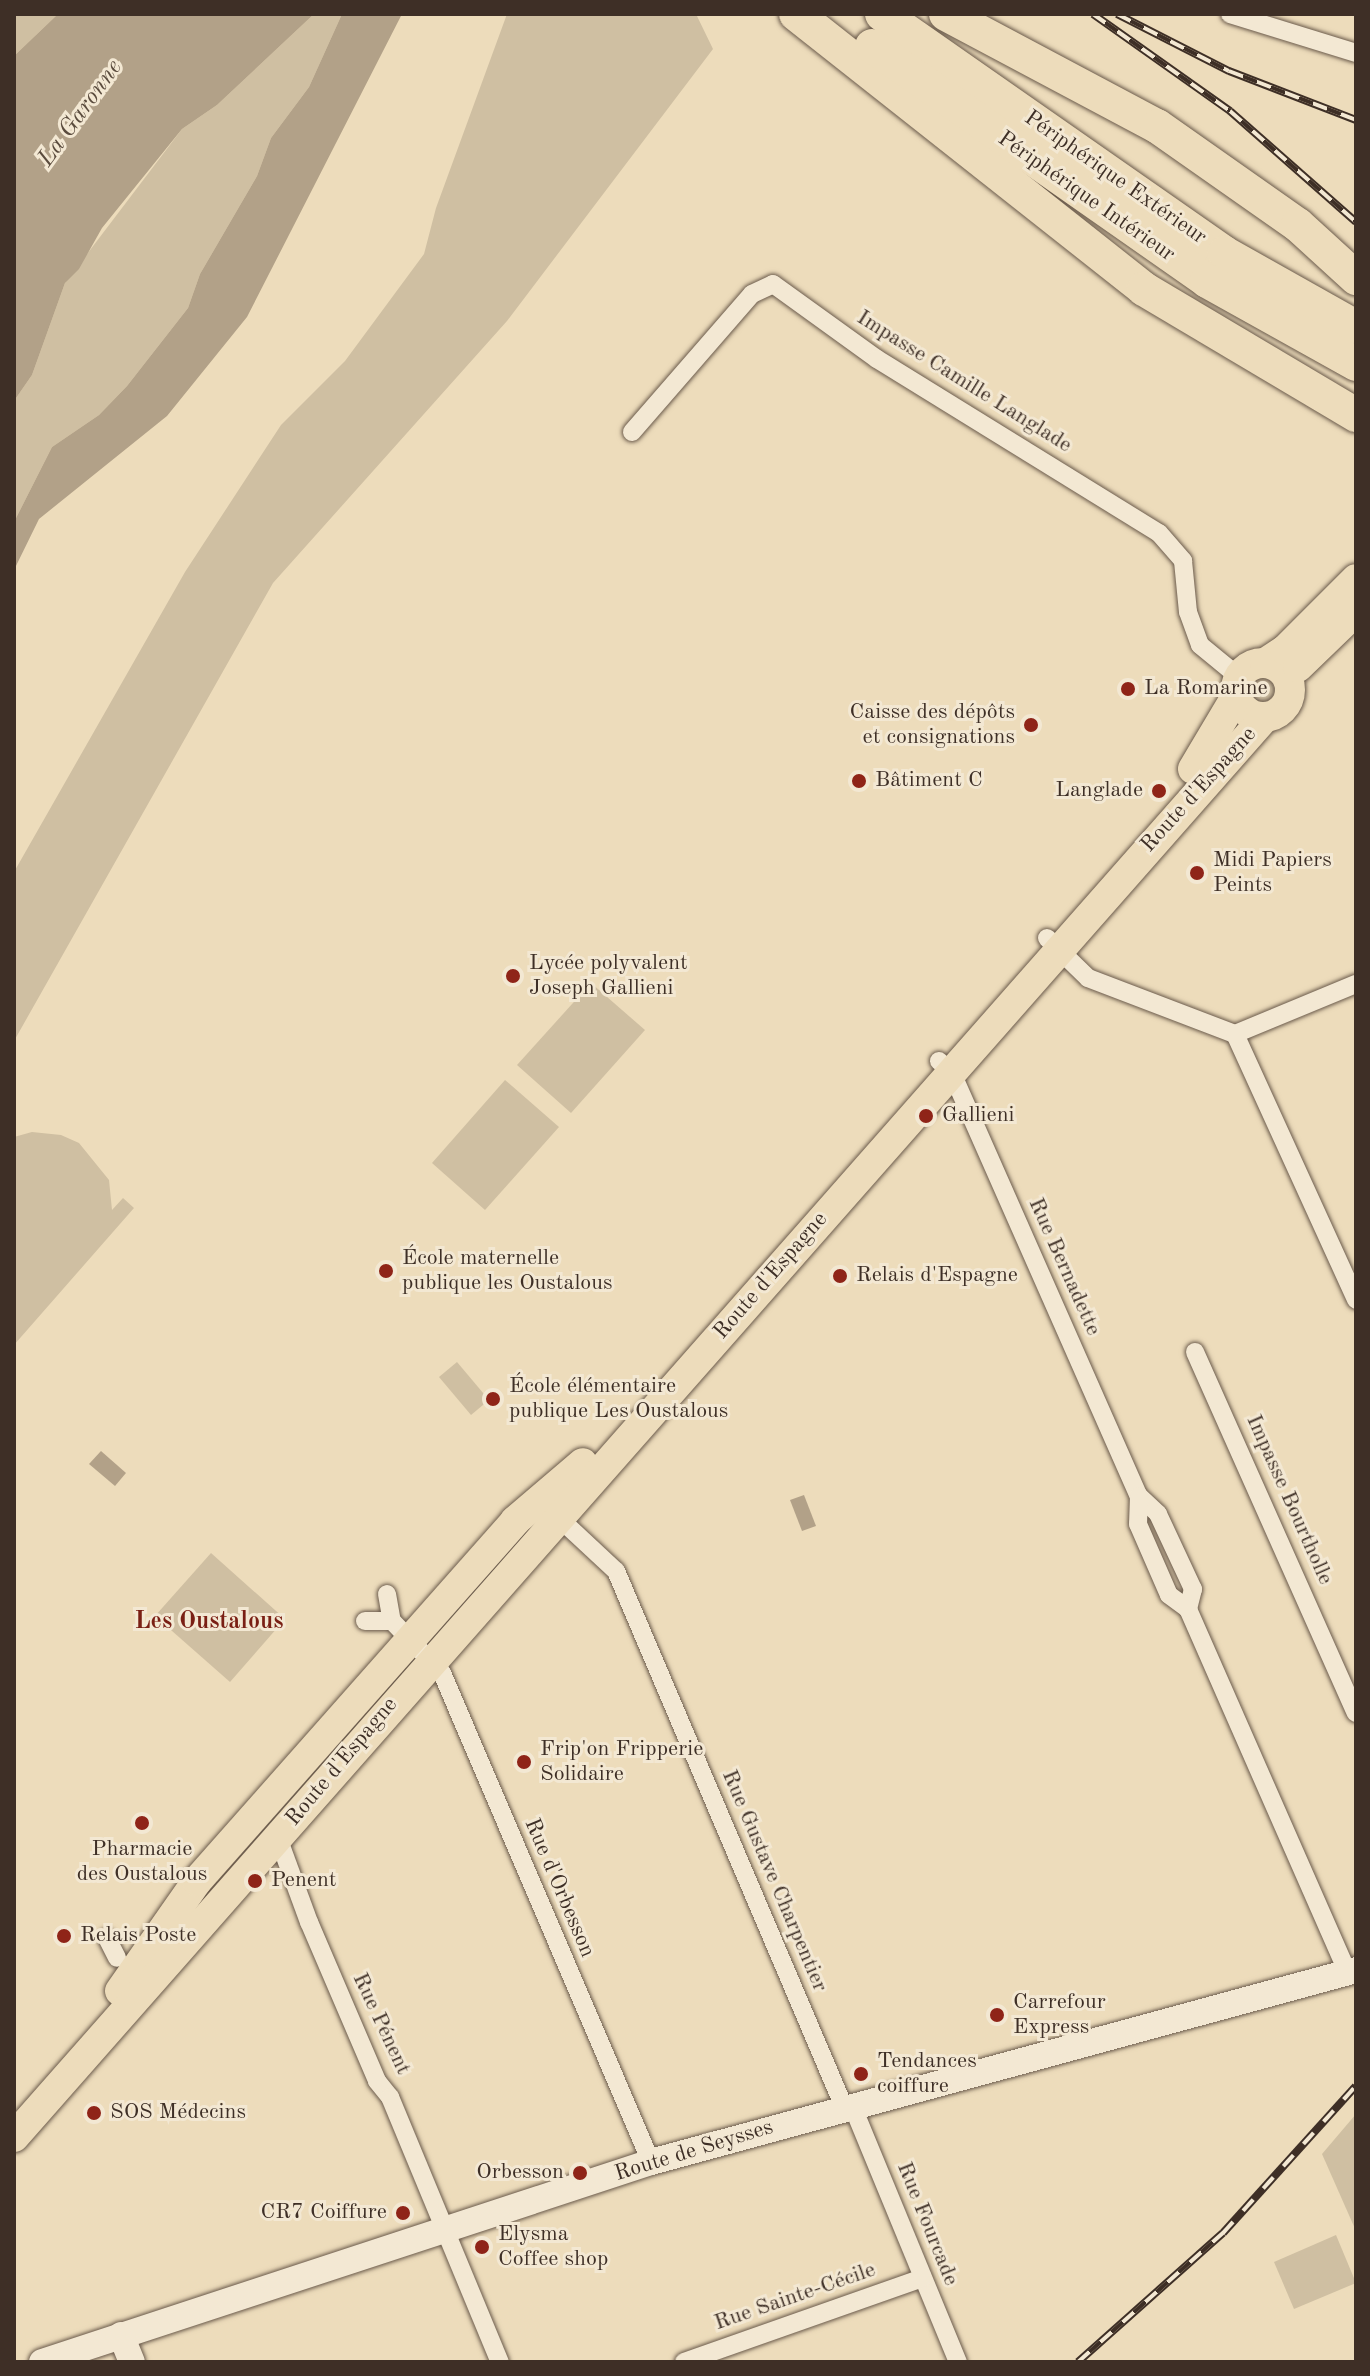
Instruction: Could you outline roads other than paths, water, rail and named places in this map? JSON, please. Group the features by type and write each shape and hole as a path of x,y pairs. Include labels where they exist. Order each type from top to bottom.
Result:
{"highway":[{"path":"796,14 1144,289 1356,415"},
{"name":"Périphérique Intérieur","path":"826,14 1207,281 1333,328 1356,364"},
{"name":"Périphérique Extérieur","path":"882,14 1165,214 1291,295 1333,328"},
{"path":"946,14 1157,126 1298,225 1356,278"}],"main road":[{"name":"Route d'Espagne","path":"14,2137 278,1837 411,1640 558,1517 1053,943 1198,764 1247,678 1285,650 1356,579"},
{"path":"1289,682 1280,669 1247,678 1247,712 1265,717 1286,705 1289,682 1300,664 1356,611"},
{"name":"Route d'Espagne","path":"1053,943 1265,717"},
{"name":"Route d'Espagne","path":"14,2114 118,1994 197,1881 515,1521 573,1475 946,1067"},
{"name":"Route de Seysses","path":"42,2362 651,2162 848,2106 1352,1972"},
{"path":"121,2335 132,2362"}],"street":[{"path":"1230,14 1356,53"},
{"name":"Impasse Camille Langlade","path":"632,432 752,294 773,284 877,359 1159,533 1183,561 1188,612 1200,645 1247,678"},
{"path":"1053,943 1088,978 1235,1034 1356,984"},
{"path":"1235,1034 1356,1300"},
{"name":"Rue Bernadette","path":"946,1067 1139,1496 1138,1524 1169,1595 1188,1609 1352,1972"},
{"name":"Impasse Bourtholle","path":"1195,1352 1356,1713"},
{"name":"Rue Gustave Charpentier","path":"558,1517 616,1571 848,2106"},
{"path":"387,1594 411,1640"},
{"path":"365,1621 411,1640"},
{"name":"Rue d'Orbesson","path":"411,1640 442,1673 651,2162"},
{"name":"Route d'Espagne","path":"267,1803 278,1837"},
{"name":"Rue Pénent","path":"278,1837 309,1922 500,2362"},
{"path":"107,1938 117,1958"},
{"name":"Rue Fourcade","path":"848,2106 958,2362"},
{"name":"Rue Sainte-Cécile","path":"684,2362 923,2278"}],"water":[{"name":"La Garonne","path":"58,14 314,14 217,105 182,129 102,228 79,269 65,283 32,375 14,401 14,56"},
{"path":"342,14 402,14 247,317 167,416 39,519 14,570 14,522 52,447 99,415 127,386 188,308 200,274 257,176 271,138 309,87"},
{"path":"101,1451 126,1473 115,1486 89,1464"},
{"path":"804,1495 816,1526 802,1531 790,1500"}],"railway":[{"path":"1093,14 1230,111 1356,222"},
{"path":"1117,14 1229,71 1356,120"},
{"path":"1078,2362 1223,2233 1356,2086"}],"place":[{"name":"La Romarine","path":"1128,689"},
{"name":"Caisse des dépôts et consignations","path":"1031,725"},
{"name":"Bâtiment C","path":"859,781"},
{"name":"Langlade","path":"1159,791"},
{"name":"Midi Papiers Peints","path":"1197,873"},
{"name":"Lycée polyvalent Joseph Gallieni","path":"513,976"},
{"name":"Gallieni","path":"926,1116"},
{"name":"École maternelle publique les Oustalous","path":"386,1271"},
{"name":"Relais d'Espagne","path":"840,1276"},
{"name":"École élémentaire publique Les Oustalous","path":"493,1399"},
{"name":"Frip'on Fripperie Solidaire","path":"524,1762"},
{"name":"Pharmacie des Oustalous","path":"142,1823"},
{"name":"Penent","path":"255,1881"},
{"name":"Relais Poste","path":"64,1936"},
{"name":"Carrefour Express","path":"997,2015"},
{"name":"Tendances coiffure","path":"861,2074"},
{"name":"SOS Médecins","path":"94,2113"},
{"name":"Orbesson","path":"580,2173"},
{"name":"CR7 Coiffure","path":"403,2213"},
{"name":"Elysma Coffee shop","path":"482,2247"}],"district":[{"name":"Les Oustalous","path":"209,1623"}]}
